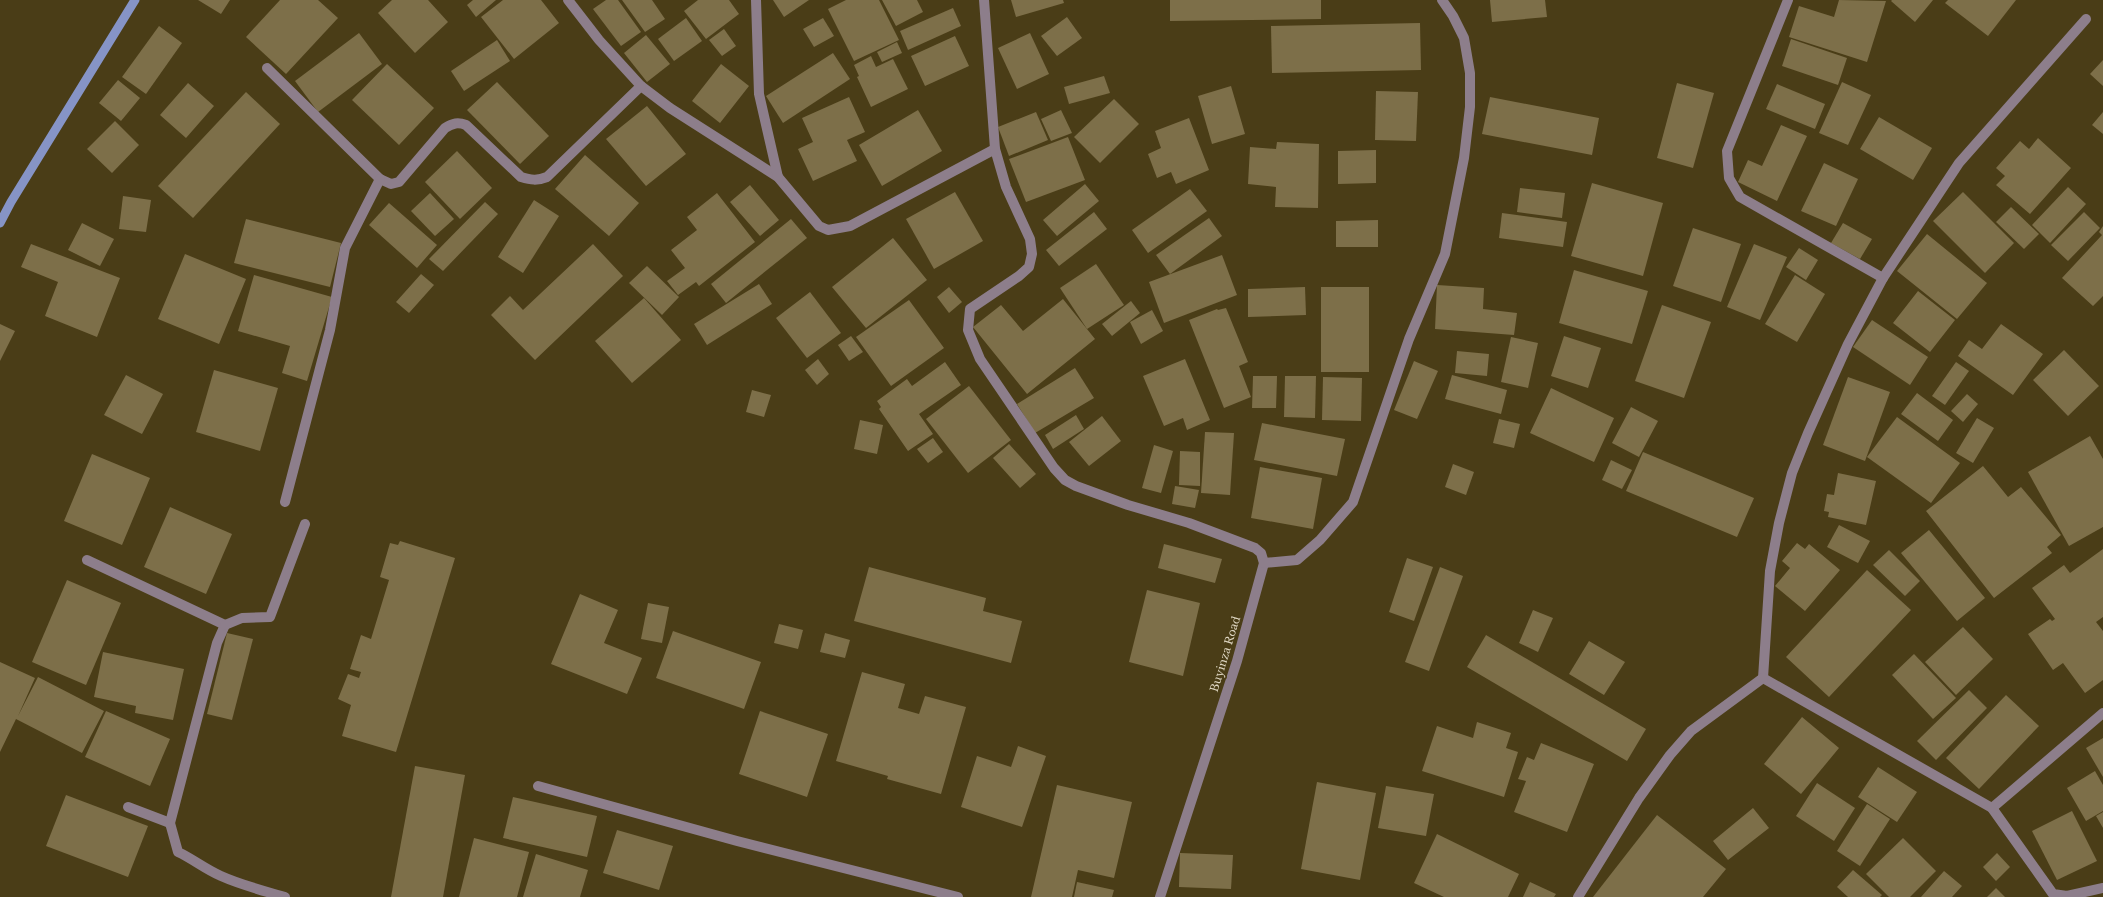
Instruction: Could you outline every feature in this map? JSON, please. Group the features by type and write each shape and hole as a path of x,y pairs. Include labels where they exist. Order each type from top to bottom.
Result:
{"street":[{"path":"568,0 599,40 641,86 670,108 778,177 819,226 836,230 850,226 995,149"},
{"path":"756,0 759,94 778,177"},
{"path":"984,0 995,149 1006,187 1030,239 1032,254 1029,267 1019,276 970,309 968,330 980,359 1059,474 1065,480 1076,486 1128,505 1189,523 1255,548 1261,553 1264,563 1297,560 1320,540 1353,502 1409,339 1445,254 1464,158 1470,107 1470,73 1464,38 1453,16 1442,0"},
{"path":"1788,0 1727,151 1729,178 1740,197 1883,278"},
{"path":"1578,897 1639,798 1670,755 1691,732 1763,678 1770,571 1779,523 1792,473 1808,433 1848,344 1883,278 1959,163 2086,19"},
{"path":"267,68 380,179 391,184 399,182 445,128 452,124 461,123 466,125 521,177 531,180 539,180 547,177 641,86"},
{"path":"285,502 330,330 345,248 380,179"},
{"path":"285,897 222,877 202,868 191,858 178,852 170,823 218,643 225,625 242,618 270,616 305,524"},
{"path":"87,560 225,625"},
{"name":"Buyinza Road","path":"1160,897 1237,661 1264,563"},
{"path":"1763,678 1992,808 2053,894 2067,896 2103,888"},
{"path":"1992,808 2103,713"},
{"path":"538,786 737,841 958,897"},
{"path":"128,807 170,823"}],"building":[{"path":"198,0 230,0 221,14"},
{"path":"280,0 318,0 338,18 286,74 246,37"},
{"path":"392,0 428,0 448,22 415,53 378,13"},
{"path":"473,0 496,0 476,17 467,5"},
{"path":"503,0 541,0 559,23 514,59 481,17"},
{"path":"606,0 618,0 641,32 621,46 593,9"},
{"path":"622,0 652,0 665,19 645,32"},
{"path":"698,0 729,0 739,14 706,39 684,11"},
{"path":"773,0 809,0 784,17"},
{"path":"846,0 879,0 899,40 854,61 828,9"},
{"path":"882,0 917,0 923,12 896,26"},
{"path":"1011,0 1063,0 1064,3 1016,17"},
{"path":"1170,0 1321,0 1321,19 1170,21"},
{"path":"1490,0 1545,0 1547,17 1492,22"},
{"path":"1839,0 1886,1 1867,62 1789,37 1799,6 1834,17"},
{"path":"1933,0 1915,22 1891,1"},
{"path":"1948,0 2016,0 1988,36 1945,3"},
{"path":"953,8 961,26 908,50 900,31"},
{"path":"1067,17 1082,38 1057,56 1041,36"},
{"path":"686,18 702,41 674,61 658,39"},
{"path":"823,18 834,36 814,47 803,29"},
{"path":"1420,23 1421,70 1272,73 1271,26"},
{"path":"159,26 182,43 146,94 122,77"},
{"path":"724,29 736,46 722,56 709,40"},
{"path":"359,33 382,64 318,112 295,81"},
{"path":"1030,33 1049,74 1017,89 998,48"},
{"path":"646,35 670,64 647,82 624,53"},
{"path":"955,36 969,66 925,86 911,56"},
{"path":"1791,39 1847,58 1838,85 1782,66"},
{"path":"497,40 510,61 464,91 451,71"},
{"path":"897,42 902,53 882,62 877,52"},
{"path":"833,53 850,79 783,123 766,96"},
{"path":"871,56 876,67 893,59 908,89 871,107 857,77 859,76 854,65"},
{"path":"2103,60 2103,86 2090,74"},
{"path":"387,64 434,108 399,145 352,100"},
{"path":"721,64 749,86 720,123 692,101"},
{"path":"1104,76 1110,93 1069,104 1064,87"},
{"path":"118,80 140,98 121,121 99,103"},
{"path":"497,82 549,136 520,164 467,110"},
{"path":"1842,82 1871,95 1848,145 1819,133"},
{"path":"188,83 214,106 186,138 160,115"},
{"path":"1677,83 1714,93 1693,168 1657,158"},
{"path":"1777,84 1825,104 1815,129 1766,109"},
{"path":"1231,86 1245,134 1212,144 1198,96"},
{"path":"1376,91 1418,92 1416,141 1375,140"},
{"path":"246,92 280,124 193,218 158,186"},
{"path":"849,97 865,132 847,140 857,161 813,181 798,149 813,142 802,118"},
{"path":"1490,97 1599,118 1592,155 1482,134"},
{"path":"1114,99 1139,124 1100,163 1074,137"},
{"path":"647,106 686,154 646,186 606,139"},
{"path":"918,110 942,151 882,186 859,145"},
{"path":"1061,110 1072,133 1051,141 1041,119"},
{"path":"1036,112 1048,140 1009,156 998,127"},
{"path":"2103,112 2103,134 2092,125"},
{"path":"1879,117 1932,148 1913,180 1860,149"},
{"path":"1189,118 1209,170 1176,184 1171,172 1157,178 1148,154 1161,148 1155,131"},
{"path":"115,121 139,145 112,173 87,149"},
{"path":"1781,125 1807,136 1777,201 1738,182 1748,160 1762,166"},
{"path":"1068,137 1085,180 1026,202 1009,159"},
{"path":"2038,138 2071,168 2030,214 1996,185 2005,176 1996,168 2020,141 2029,149"},
{"path":"1277,142 1319,144 1318,208 1275,207 1276,187 1248,184 1250,147 1276,149"},
{"path":"1376,150 1376,183 1338,184 1338,151"},
{"path":"457,151 492,188 460,219 425,182"},
{"path":"585,155 639,203 609,236 555,189"},
{"path":"1824,163 1858,179 1836,226 1801,211"},
{"path":"1592,183 1663,203 1643,276 1571,256"},
{"path":"1085,184 1099,201 1057,236 1043,220"},
{"path":"750,185 779,220 760,236 730,202"},
{"path":"2068,187 2086,204 2050,243 2032,225"},
{"path":"1520,188 1565,193 1562,218 1517,212"},
{"path":"1190,189 1207,211 1148,253 1132,230"},
{"path":"955,192 983,241 934,269 906,219"},
{"path":"1963,192 2014,243 1985,273 1933,221"},
{"path":"430,193 454,219 435,236 411,211"},
{"path":"717,193 755,242 699,286 696,282 678,295 667,281 685,268 671,250 697,230 687,217"},
{"path":"123,196 151,200 146,232 119,229"},
{"path":"534,200 559,216 523,273 498,257"},
{"path":"485,202 498,214 443,271 429,259"},
{"path":"389,203 437,245 417,268 369,225"},
{"path":"2011,207 2039,234 2024,249 1996,222"},
{"path":"1094,212 1107,229 1059,266 1046,250"},
{"path":"2084,212 2100,228 2068,261 2051,245"},
{"path":"1502,213 1567,222 1563,247 1499,238"},
{"path":"1209,218 1222,236 1170,274 1156,255"},
{"path":"246,219 341,243 330,287 234,263"},
{"path":"791,219 807,238 726,303 711,284"},
{"path":"1378,220 1378,247 1336,247 1336,221"},
{"path":"82,223 114,239 100,266 68,250"},
{"path":"1843,223 1872,239 1860,259 1831,243"},
{"path":"2103,226 2103,296 2093,306 2062,278 2102,235 2099,232"},
{"path":"1693,228 1741,244 1721,302 1673,286"},
{"path":"1927,234 1987,283 1957,319 1897,271"},
{"path":"893,238 927,280 866,328 832,287"},
{"path":"31,244 120,278 97,337 45,316 58,282 21,267"},
{"path":"593,244 623,276 535,360 491,315 510,296 523,310"},
{"path":"1754,244 1787,257 1760,320 1727,307"},
{"path":"1799,248 1818,260 1806,280 1786,267"},
{"path":"185,254 246,279 219,344 158,319"},
{"path":"1222,255 1237,295 1164,323 1149,282"},
{"path":"1096,264 1124,305 1087,329 1060,288"},
{"path":"647,266 679,297 662,315 629,283"},
{"path":"1574,270 1648,291 1632,344 1559,323"},
{"path":"421,274 434,285 409,313 396,302"},
{"path":"254,275 332,297 307,381 282,373 290,346 238,331"},
{"path":"1795,275 1825,294 1797,342 1765,324"},
{"path":"759,284 772,304 707,345 694,324"},
{"path":"1437,285 1484,288 1483,309 1517,313 1514,335 1435,329"},
{"path":"949,287 962,302 949,313 937,297"},
{"path":"1305,287 1306,315 1248,317 1248,289"},
{"path":"1321,287 1369,287 1369,372 1321,372"},
{"path":"1918,291 1955,320 1930,352 1893,323"},
{"path":"810,292 841,333 807,358 776,318"},
{"path":"644,298 681,340 632,383 595,341"},
{"path":"1063,299 1095,339 1027,394 973,327 1001,305 1023,331"},
{"path":"909,300 944,348 891,386 856,337"},
{"path":"1131,301 1140,313 1112,336 1102,324"},
{"path":"1662,305 1711,322 1684,398 1635,381"},
{"path":"1226,308 1248,362 1239,366 1251,397 1224,408 1189,320 1217,309"},
{"path":"1152,310 1163,331 1141,344 1130,322"},
{"path":"1872,320 1928,357 1910,385 1853,347"},
{"path":"0,324 15,331 0,361"},
{"path":"2001,324 2043,354 2013,395 1958,356 1969,340 1982,349"},
{"path":"851,336 863,352 849,361 838,345"},
{"path":"1564,336 1601,348 1588,388 1551,376"},
{"path":"1511,337 1538,343 1528,388 1501,382"},
{"path":"2064,350 2099,386 2068,416 2033,380"},
{"path":"1457,351 1489,354 1487,376 1455,373"},
{"path":"818,359 829,374 817,385 805,370"},
{"path":"1185,359 1210,420 1187,430 1183,418 1164,426 1143,376"},
{"path":"1414,361 1438,371 1417,419 1394,410"},
{"path":"945,362 961,385 919,414 933,434 908,451 879,409 881,407 877,401 907,379 912,386"},
{"path":"1956,362 1969,371 1945,405 1932,396"},
{"path":"1075,368 1094,398 1035,433 1017,404"},
{"path":"214,370 278,388 260,451 196,432"},
{"path":"126,375 163,394 142,434 104,415"},
{"path":"1452,375 1507,390 1501,414 1445,399"},
{"path":"1253,376 1277,376 1276,408 1252,408"},
{"path":"1285,376 1316,376 1315,418 1284,417"},
{"path":"1323,377 1362,378 1361,421 1322,420"},
{"path":"1848,377 1890,392 1865,461 1823,445"},
{"path":"969,386 1011,440 968,473 926,419"},
{"path":"1551,388 1614,418 1594,462 1530,433"},
{"path":"752,390 771,395 764,417 746,412"},
{"path":"1917,393 1953,420 1938,441 1901,414"},
{"path":"1967,394 1978,404 1963,422 1951,411"},
{"path":"1631,407 1658,421 1639,457 1612,443"},
{"path":"1076,415 1084,429 1053,449 1045,435"},
{"path":"1102,416 1121,441 1089,466 1069,442"},
{"path":"1897,417 1960,463 1931,503 1867,457"},
{"path":"1977,418 1994,428 1973,463 1956,453"},
{"path":"1499,419 1520,424 1514,448 1493,443"},
{"path":"860,420 883,425 877,454 854,449"},
{"path":"1262,423 1345,439 1337,476 1254,460"},
{"path":"1205,432 1234,433 1230,495 1201,493"},
{"path":"2090,436 2103,459 2103,527 2069,546 2028,472"},
{"path":"933,438 943,452 928,463 917,449"},
{"path":"1009,444 1036,474 1020,488 993,458"},
{"path":"1154,445 1173,451 1161,493 1142,488"},
{"path":"1180,451 1200,452 1200,486 1179,485"},
{"path":"1643,452 1754,498 1737,537 1626,491"},
{"path":"92,454 150,478 122,545 64,521"},
{"path":"1611,460 1632,470 1622,489 1602,480"},
{"path":"1453,464 1474,472 1466,495 1445,487"},
{"path":"1983,466 2008,497 2021,487 2061,535 2047,547 2052,553 1994,598 1926,511"},
{"path":"1260,467 1322,478 1313,529 1251,518"},
{"path":"1838,473 1876,481 1866,525 1828,517 1829,512 1824,511 1827,494 1834,495"},
{"path":"1175,486 1199,490 1195,508 1172,504"},
{"path":"170,507 232,534 206,594 144,567"},
{"path":"1839,525 1870,541 1858,563 1827,547"},
{"path":"1929,530 1985,598 1957,621 1901,553"},
{"path":"400,541 455,558 396,752 342,736 351,705 338,699 348,674 359,678 361,672 350,669 361,635 371,639 389,580 380,577 390,543 398,545"},
{"path":"1797,543 1805,549 1809,544 1840,570 1805,611 1775,586 1790,568 1782,561"},
{"path":"1164,544 1222,559 1215,583 1158,568"},
{"path":"2103,549 2103,617 2096,622 2103,631 2103,680 2085,693 2063,663 2053,670 2028,634 2050,619 2052,621 2055,619 2032,588 2064,565 2070,573"},
{"path":"1889,550 1920,581 1905,596 1873,565"},
{"path":"1407,558 1433,567 1414,621 1389,612"},
{"path":"869,567 986,598 983,611 1022,621 1011,663 854,621"},
{"path":"1440,567 1463,576 1429,671 1405,662"},
{"path":"1867,570 1911,610 1829,697 1786,657"},
{"path":"67,580 121,603 86,685 32,662"},
{"path":"1147,590 1200,603 1183,676 1129,662"},
{"path":"580,594 618,610 604,643 642,658 627,694 551,664"},
{"path":"648,603 669,607 662,643 641,639"},
{"path":"1533,610 1553,618 1538,652 1519,643"},
{"path":"779,624 803,630 798,649 774,643"},
{"path":"1963,627 1993,659 1956,695 1925,662"},
{"path":"673,631 761,662 744,709 656,678"},
{"path":"227,633 253,639 232,720 207,714"},
{"path":"825,633 850,640 845,658 820,652"},
{"path":"1486,635 1646,729 1627,761 1467,667"},
{"path":"1589,641 1625,662 1604,695 1569,674"},
{"path":"103,652 184,669 173,720 135,713 136,706 94,697"},
{"path":"1914,654 1956,698 1933,719 1892,675"},
{"path":"0,662 35,678 18,716 38,677 104,711 82,753 16,719 0,752"},
{"path":"862,672 905,684 898,708 919,714 925,696 966,707 941,794 887,779 888,776 836,761"},
{"path":"1969,690 1987,708 1936,760 1917,741"},
{"path":"2006,695 2039,726 1979,789 1946,758"},
{"path":"106,711 170,739 150,786 85,757"},
{"path":"760,711 828,734 807,797 739,774"},
{"path":"1802,717 1839,748 1801,794 1764,764"},
{"path":"1477,722 1511,733 1506,748 1518,752 1504,797 1422,771 1437,726 1473,738"},
{"path":"2103,738 2103,777 2086,748"},
{"path":"1541,743 1594,764 1567,832 1514,812 1526,781 1518,779 1527,757 1534,760"},
{"path":"1018,746 1046,756 1022,827 961,807 977,756 1011,767"},
{"path":"415,766 465,775 443,897 391,897"},
{"path":"1878,767 1917,792 1897,822 1858,797"},
{"path":"2095,771 2103,785 2103,811 2086,821 2067,788"},
{"path":"1317,782 1376,793 1360,880 1301,869"},
{"path":"1817,783 1855,808 1834,841 1796,816"},
{"path":"1057,785 1132,802 1114,878 1078,870 1072,897 1031,897"},
{"path":"1386,786 1434,794 1426,836 1378,828"},
{"path":"66,795 148,826 128,877 46,846"},
{"path":"513,797 597,816 587,857 503,838"},
{"path":"1867,804 1890,819 1860,866 1837,851"},
{"path":"1753,808 1769,828 1728,860 1713,841"},
{"path":"2072,811 2097,861 2057,880 2032,831"},
{"path":"2103,812 2103,828 2096,816"},
{"path":"1657,815 1726,869 1703,897 1593,897"},
{"path":"617,830 673,846 659,890 603,873"},
{"path":"1437,834 1519,874 1508,897 1444,897 1414,883"},
{"path":"474,838 529,852 517,897 459,897"},
{"path":"1903,838 1936,871 1910,897 1889,897 1866,874"},
{"path":"1180,853 1233,855 1231,889 1179,887"},
{"path":"1997,853 2010,867 1996,881 1983,867"},
{"path":"536,854 588,870 580,897 523,897"},
{"path":"1853,870 1882,895 1880,897 1848,897 1837,887"},
{"path":"1944,871 1962,886 1952,897 1921,897"},
{"path":"1077,882 1114,890 1112,897 1074,897"},
{"path":"1530,882 1556,894 1554,897 1523,897"},
{"path":"1996,888 2005,897 1987,897"}],"waterway":[{"path":"0,223 11,202 135,0"}]}
